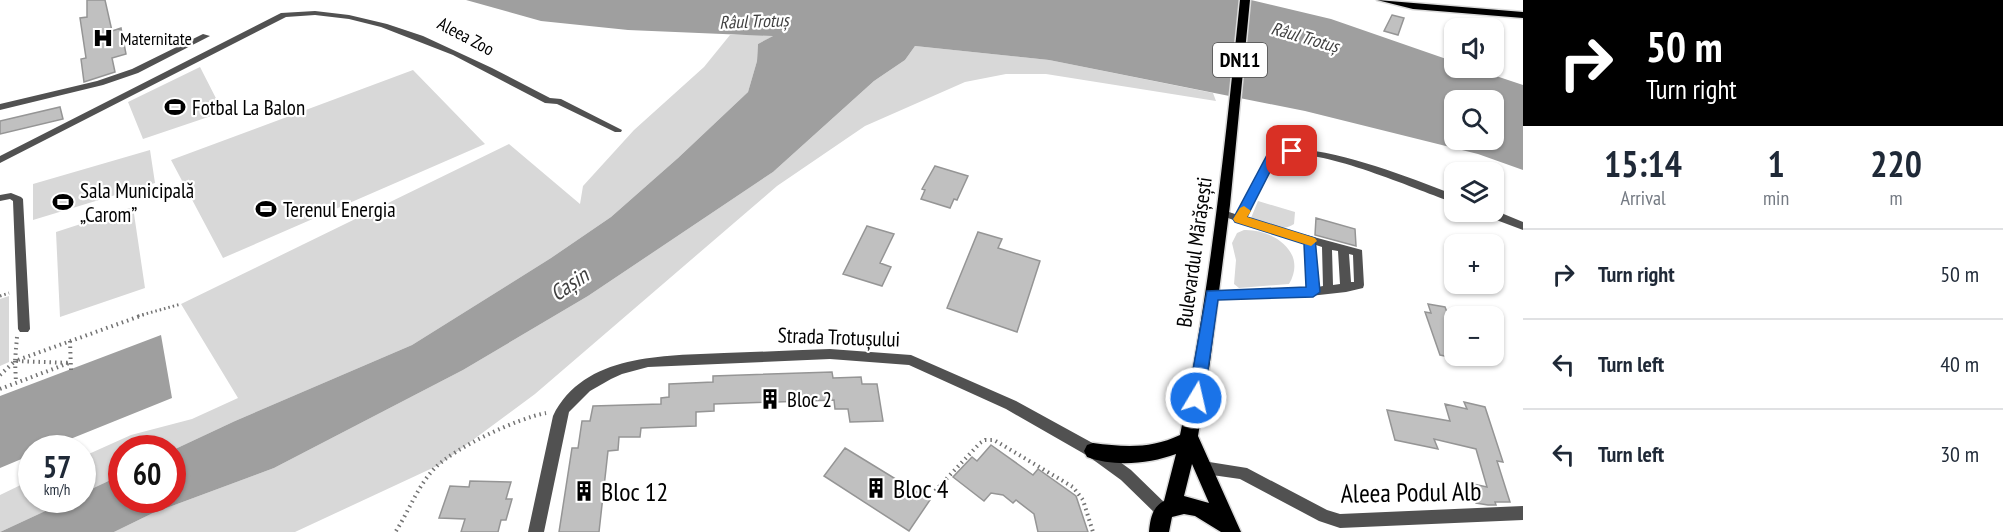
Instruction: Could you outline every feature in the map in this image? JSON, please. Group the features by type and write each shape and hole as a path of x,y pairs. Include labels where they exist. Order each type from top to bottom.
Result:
{"main road":[{"name":"Bulevardul Mărășești","path":"1168,509 1190,439 1212,295 1235,119 1245,0"},
{"path":"1383,0 1413,6 1523,15"},
{"path":"1093,451 1143,455 1159,453 1190,439 1230,530"},
{"path":"1168,509 1187,505 1205,509 1230,530"},
{"name":"DN11","path":"1159,532 1159,520 1168,509"}],"street":[{"path":"1240,219 1268,163 1274,155 1284,152 1300,152 1341,161 1444,195"},
{"path":"1504,219 1523,226"},
{"name":"Strada Trotușului","path":"560,416 571,399 585,387 612,371 633,365 692,359 830,354 911,360 1042,420 1093,451 1168,509"},
{"path":"536,532 560,416"},
{"name":"Aleea Podul Alb","path":"1203,468 1242,473 1324,516 1341,521 1523,513"}],"lane":[{"name":"Aleea Zoo","path":"0,160 284,15 316,6 327,6 379,17 414,28 451,45 548,101 558,101 618,130"},
{"path":"0,107 135,71 206,36"},
{"path":"0,198 11,196 18,199 24,329"},
{"path":"1212,295 1313,292 1346,288 1343,249 1223,213"},
{"path":"1311,241 1313,292"},
{"path":"1327,245 1328,290"}],"path":[{"path":"0,375 15,361 159,309 181,304"},
{"path":"16,383 17,338 24,329"},
{"path":"70,341 71,370"},
{"path":"15,361 71,363"},
{"path":"0,389 71,363"},
{"path":"396,531 439,465 513,422 543,413 560,416"},
{"path":"935,491 980,443 985,440 994,440 1073,487 1083,500 1093,532"}],"shaded area":[{"path":"730,35 775,35 758,44 757,61 748,92 611,217 551,258 412,345 186,444 186,435 131,435 192,419 238,398 181,304 509,144 580,204 583,186 634,130 704,67"},
{"path":"915,46 1049,60 1213,93 1216,101 1046,74 1006,74 965,82 865,126 777,186 535,394 439,465 295,532 114,532 153,513 186,513 186,501 274,468 463,370 588,296 773,172 874,81 905,60"},
{"name":"Fotbal La Balon","path":"200,67 223,112 143,139 128,102"},
{"name":"Terenul Energia","path":"413,70 485,144 223,258 171,160"},
{"name":"Sala Municipală „Carom”","path":"150,150 155,183 33,220 33,184"},
{"path":"1258,201 1295,212 1294,224 1278,228 1251,218"},
{"path":"133,207 145,288 60,317 56,232"},
{"path":"1244,230 1276,238 1291,253 1294,272 1289,284 1239,288 1234,284 1236,260 1232,243 1237,233"},
{"path":"9,296 9,362 0,366 0,299"},
{"path":"108,445 108,481 96,487 96,451"},
{"path":"18,486 18,513 41,513 0,532 0,495"}],"water":[{"path":"466,0 1251,0 1331,19 1444,58 1444,78 1502,78 1523,85 1523,170 1462,150 1504,150 1504,90 1444,90 1444,146 1305,111 1049,60 915,46 905,60 874,81 773,172 588,296 463,370 274,468 186,501 186,444 412,345 551,258 611,217 748,92 757,61 758,44 773,36 628,30 541,21"},
{"path":"161,335 172,398 80,435 18,435 18,460 0,468 0,396"},
{"path":"108,481 108,513 153,513 114,532 0,532 41,513 96,513 96,487"}],"building":[{"path":"87,0 105,0 112,31 121,28 126,54 112,58 115,72 84,82 81,59 86,58 80,18 87,17"},
{"path":"1392,15 1404,18 1398,35 1384,31"},
{"path":"60,107 63,119 0,134 0,121"},
{"path":"935,166 968,176 957,200 954,199 950,208 921,199 925,190 922,189"},
{"path":"1316,218 1355,229 1356,246 1315,235"},
{"path":"867,226 894,234 880,263 891,267 882,286 843,274"},
{"path":"978,232 1002,239 998,248 1040,261 1017,332 947,308"},
{"path":"1428,304 1444,307 1444,356 1440,355 1425,312 1431,313"},
{"path":"832,372 833,378 861,377 862,384 877,384 883,421 850,422 848,409 835,409 834,400 714,404 714,411 696,412 696,426 641,428 640,437 619,437 618,450 608,451 599,532 559,532 572,448 578,448 582,421 590,421 593,406 661,404 661,398 669,397 669,384 713,382 713,376"},
{"path":"1464,402 1485,407 1503,462 1497,461 1510,502 1495,502 1496,505 1476,503 1469,483 1487,487 1476,449 1434,439 1438,449 1395,440 1387,410 1450,421 1445,404 1467,409"},
{"path":"991,445 1033,475 1038,469 1076,496 1088,532 1038,532 1034,514 1016,500 1013,503 1003,495 991,493 984,501 953,477 972,457 977,461"},
{"name":"Bloc 4","path":"845,448 930,500 909,531 824,476"},
{"path":"470,481 511,482 506,499 512,499 506,520 501,520 498,532 461,532 465,519 439,518 450,486 469,487"}],"slow traffic":[{"path":"1244,211 1240,219 1311,241"}],"place":[{"name":"Maternitate","path":"103,38"},
{"name":"Fotbal La Balon","path":"175,107"},
{"name":"Sala Municipală „Carom”","path":"63,202"},
{"name":"Terenul Energia","path":"266,209"},
{"name":"Bloc 2","path":"770,399"},
{"name":"Bloc 4","path":"876,488"},
{"name":"Bloc 12","path":"584,491"}],"route":[{"path":"1196,398 1212,295 1313,292 1311,241 1240,219 1274,155 1292,151"}],"water label":[{"name":"Râul Trotuș","path":"754,21"},
{"name":"Râul Trotuș","path":"1305,37"},
{"name":"Cașin","path":"569,284"}]}
